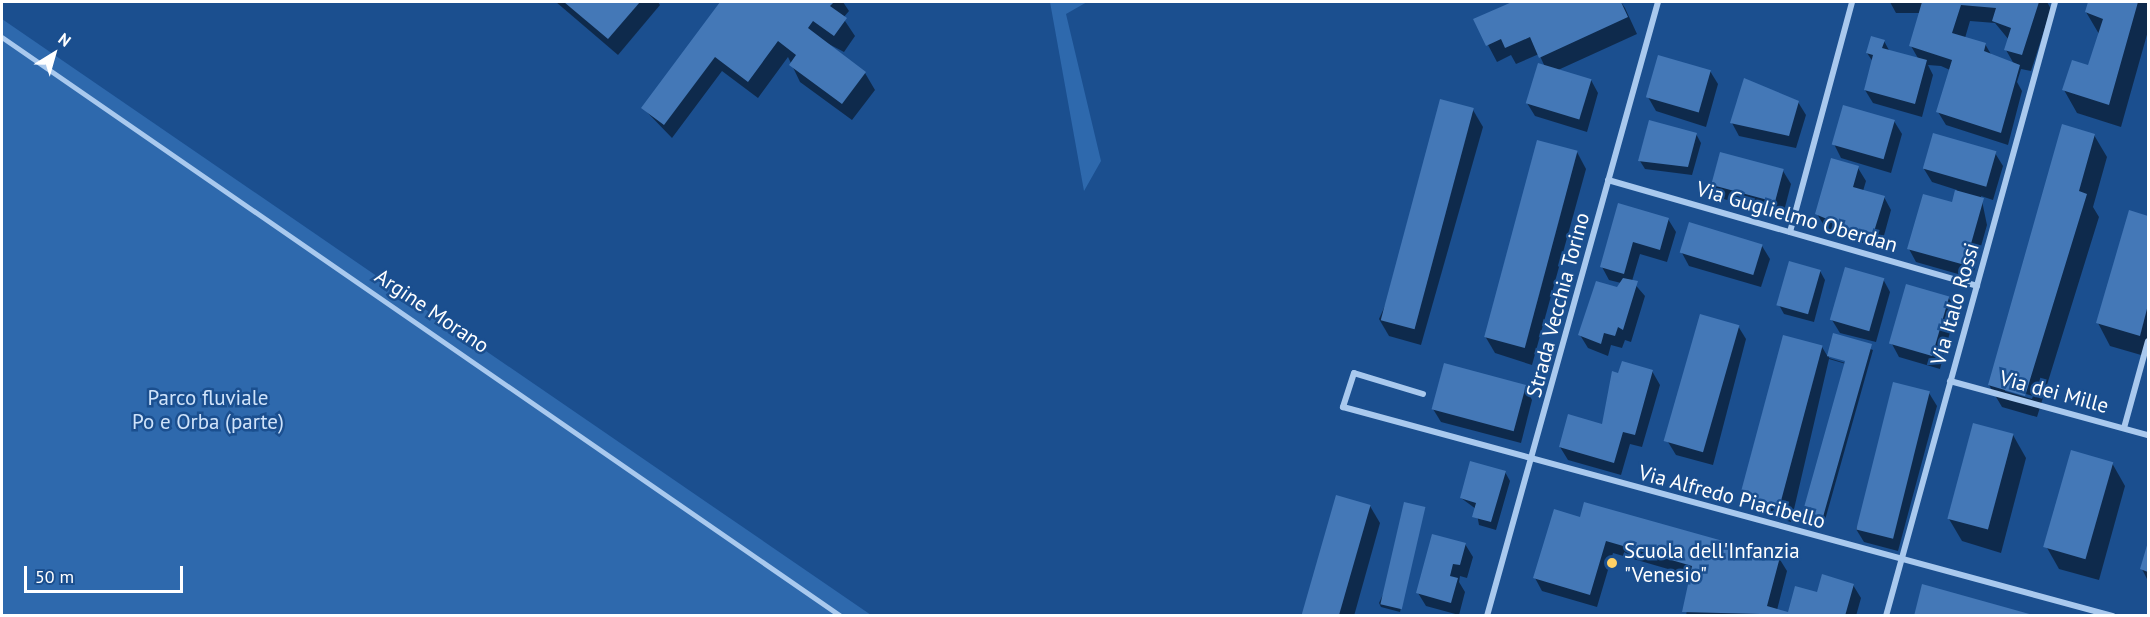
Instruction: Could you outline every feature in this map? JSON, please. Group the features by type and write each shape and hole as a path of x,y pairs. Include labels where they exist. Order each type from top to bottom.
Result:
{"street":[{"name":"Strada Vecchia Torino","path":"1487,615 1533,461 1658,2"},
{"path":"1790,232 1852,2"},
{"name":"Via Italo Rossi","path":"1886,615 2055,2"},
{"name":"Via Guglielmo Oberdan","path":"1608,180 1977,286"},
{"path":"2124,428 2148,341"},
{"name":"Via Alfredo Piacibello","path":"1423,394 1354,373 1343,407 1533,461 2113,615"},
{"name":"Via dei Mille","path":"1950,381 2148,435"},
{"path":"2078,615 2080,607"}],"lane":[{"name":"Argine Morano","path":"2,37 842,615"}],"green space":[{"path":"1050,2 1087,2 1066,14 1101,161 1084,191"},
{"name":"Parco fluviale Po e Orba (parte)","path":"2,19 871,615 2,615"}],"building":[{"path":"564,2 640,2 608,39"},
{"path":"720,2 834,2 830,6 847,18 834,36 813,21 808,28 866,72 842,104 789,65 796,55 778,41 748,82 715,57 664,125 641,108"},
{"path":"1512,2 1621,2 1628,17 1539,58 1530,37 1505,48 1501,39 1486,46 1473,19"},
{"path":"1922,2 2039,2 2022,55 2004,50 2011,28 1992,21 1996,8 1961,5 1952,33 1986,43 1984,51 2020,65 2001,133 1936,112 1952,60 1909,46"},
{"path":"2088,2 2138,2 2109,105 2062,90 2072,60 2088,65 2103,19 2085,12"},
{"path":"1871,36 1885,40 1882,48 1927,60 1915,104 1864,90 1873,55 1866,53"},
{"path":"1658,55 1711,70 1699,112 1646,97"},
{"path":"1538,63 1592,79 1579,120 1526,103"},
{"path":"1744,78 1799,101 1789,136 1730,123"},
{"path":"1440,99 1474,108 1415,329 1381,320"},
{"path":"1843,105 1895,120 1884,159 1832,144"},
{"path":"1649,120 1697,133 1688,167 1638,161"},
{"path":"2062,124 2095,134 2079,191 2087,194 2025,396 1988,385"},
{"path":"1933,133 1996,151 1986,187 1923,169"},
{"path":"1537,140 1578,151 1525,348 1484,337"},
{"path":"1720,152 1784,169 1775,202 1711,185"},
{"path":"1831,158 1859,166 1853,187 1885,196 1872,238 1815,214"},
{"path":"1955,190 1984,198 1965,265 1907,249 1923,194 1952,202"},
{"path":"1618,203 1669,218 1660,250 1633,242 1624,274 1600,267"},
{"path":"2129,210 2148,216 2148,305 2140,336 2096,323"},
{"path":"1689,222 1763,245 1753,275 1680,253"},
{"path":"1789,261 1821,270 1808,314 1776,305"},
{"path":"1845,267 1884,278 1869,331 1830,320"},
{"path":"1623,278 1638,281 1623,330 1618,327 1615,336 1604,333 1601,344 1578,335 1596,281 1617,287"},
{"path":"1906,284 1949,296 1932,356 1889,344"},
{"path":"1700,314 1739,325 1703,452 1664,441"},
{"path":"1833,333 1872,344 1823,517 1803,511 1845,361 1827,356"},
{"path":"1783,335 1823,346 1780,506 1740,495"},
{"path":"1622,361 1653,370 1635,435 1623,432 1614,463 1559,447 1568,414 1602,424 1612,371 1618,373"},
{"path":"1444,363 1526,385 1514,431 1432,409"},
{"path":"1893,382 1930,391 1893,539 1856,529"},
{"path":"1973,423 2014,434 1988,529 1947,519"},
{"path":"2071,450 2113,462 2085,559 2043,547"},
{"path":"1470,461 1506,471 1491,522 1472,517 1476,503 1460,498"},
{"path":"1336,495 1371,505 1339,616 1302,615"},
{"path":"1404,502 1425,507 1402,609 1380,604"},
{"path":"1584,502 1780,557 1767,606 1788,612 1795,586 1817,592 1822,574 1854,584 1845,616 1682,612 1692,566 1606,541 1590,595 1533,578 1554,509 1580,517"},
{"path":"1432,534 1466,543 1460,565 1453,564 1450,576 1458,578 1451,603 1416,593"},
{"path":"2148,542 2148,572 2140,569"},
{"path":"1922,584 2033,615 2033,616 1914,616"}],"place":[{"name":"Scuola dell'Infanzia \"Venesio\"","path":"1612,563"}]}
